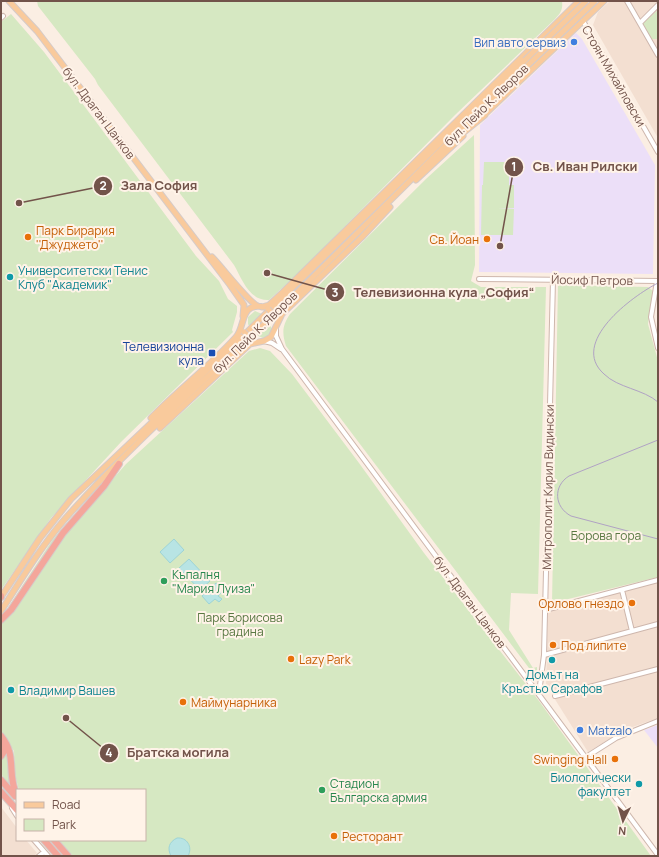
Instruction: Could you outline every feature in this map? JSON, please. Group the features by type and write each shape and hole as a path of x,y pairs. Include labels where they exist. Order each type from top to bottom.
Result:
{"highway":[{"path":"1,620 11,610 63,533 104,486 119,464"},
{"path":"1,737 5,746 1,756"},
{"path":"1,737 10,750 11,776 16,794"},
{"path":"1,780 16,796"},
{"path":"1,792 16,809"},
{"path":"45,841 58,856"},
{"path":"55,841 68,856"}],"main road":[{"name":"бул. Драган Цанков","path":"8,1 37,31 242,301 245,308 243,319"},
{"name":"бул. Пейо К. Яворов","path":"1,597 56,517 71,499 431,155 527,62 586,1"},
{"name":"бул. Пейо К. Яворов","path":"527,62 595,1"},
{"path":"141,441 152,434 185,405 245,347 271,337 280,316 362,237 405,190 604,1"},
{"path":"136,436 169,400 236,337 239,333 243,319 249,310 269,305 396,181 575,2 583,21"},
{"path":"405,190 474,102"},
{"path":"396,181 485,115"},
{"name":"бул. Пейо К. Яворов","path":"1,611 28,570 63,522 141,441 382,210 431,155"},
{"name":"бул. Драган Цанков","path":"201,247 222,268 249,301 260,307"},
{"path":"260,307 268,309 275,317 276,326"},
{"path":"243,319 244,332 251,340 260,341"}],"street":[{"path":"627,1 657,53"},
{"path":"640,23 658,6"},
{"name":"Стоян Михайловски","path":"583,21 658,152"},
{"path":"657,53 658,47"},
{"name":"Йосиф Петров","path":"479,279 658,281"},
{"name":"Митрополит Кирил Видински","path":"539,693 544,655 553,280"},
{"path":"658,281 651,317 658,348"},
{"name":"бул. Драган Цанков","path":"276,326 276,336 282,349 658,855"},
{"name":"бул. Драган Цанков","path":"260,341 270,342 282,349"},
{"path":"545,610 658,580"},
{"path":"622,590 632,631"},
{"path":"544,655 658,624"},
{"path":"555,696 658,669"},
{"path":"586,757 616,738 658,721"},
{"path":"6,797 16,814"},
{"path":"35,841 48,856"},
{"path":"39,856 44,852"}],"shaded area":[{"path":"610,1 658,1 658,138 593,25 598,12"},
{"path":"576,33 582,39 655,165 653,274 479,272 480,125"},
{"path":"658,581 658,718 624,730 588,752 546,685 548,611"},
{"path":"658,725 658,748 644,730"},
{"path":"1,807 16,827 16,841 27,841 37,853 34,856 1,856"}],"green space":[{"path":"37,1 562,1 562,9 555,19 455,115 303,269 269,300 256,297 247,288 234,265 95,79 38,6"},
{"path":"658,10 658,39 652,39 642,24"},
{"path":"11,14 44,52 196,256 219,281 228,299 237,306 237,312 232,330 233,332 121,442 51,518 1,590 1,22"},
{"path":"474,135 475,265 471,281 481,287 546,287 538,594 511,593 509,630 533,668 537,667 537,674 535,676 286,346 284,337 285,322 290,314 427,178"},
{"path":"484,162 509,162 509,185 483,185"},
{"path":"482,185 514,185 514,208 498,209 514,209 513,235 481,235"},
{"name":"Борова гора","path":"558,285 648,287 653,291 648,324 658,361 658,577 552,603"},
{"path":"255,311 262,314 249,326 248,317"},
{"path":"269,323 272,329 269,335 263,338 256,335"},
{"name":"Парк Борисова градина","path":"260,348 270,351 292,374 424,553 539,701 651,856 73,856 60,841 146,841 146,789 19,789 15,775 14,751 1,732 1,625 69,530 126,464 249,351"},
{"path":"84,504 55,540 13,604 7,609 53,539"},
{"path":"7,750 10,785 1,774 1,759"}],"water":[{"path":"174,539 184,550 170,563 160,552"},
{"path":"189,559 210,581 200,590 179,568"},
{"path":"216,583 224,590 218,596 222,599 219,602 215,599 209,604 202,596"},
{"path":"177,838 184,839 188,843 190,849 188,856 171,856 169,850 170,846 172,841"}],"tram line":[{"path":"658,283 647,289 620,309 599,335 594,349 595,362 610,379 645,394 658,402"},
{"path":"658,440 569,476 560,485 558,491 561,507 571,516 658,539"}],"place":[{"name":"Вип авто сервиз","path":"574,42"},
{"name":"Зала София","path":"19,203"},
{"name":"Парк Бирария ''Джуджето''","path":"28,237"},
{"name":"Св. Йоан","path":"487,239"},
{"name":"Св. Иван Рилски","path":"500,246"},
{"name":"Телевизионна кула „София“","path":"267,273"},
{"name":"Университетски Тенис Клуб \"Академик\"","path":"10,277"},
{"name":"Телевизионна кула","path":"212,353"},
{"name":"Къпалня \"Мария Луиза\"","path":"164,581"},
{"name":"Орлово гнездо","path":"632,603"},
{"name":"Под липите","path":"553,645"},
{"name":"Lazy Park","path":"291,659"},
{"name":"Домът на Кръстьо Сарафов","path":"552,660"},
{"name":"Владимир Вашев","path":"11,690"},
{"name":"Маймунарника","path":"183,702"},
{"name":"Братска могила","path":"66,718"},
{"name":"Matzalo","path":"580,730"},
{"name":"Swinging Hall","path":"615,759"},
{"name":"Биологически факултет","path":"639,784"},
{"name":"Стадион Българска армия","path":"322,790"},
{"name":"Ресторант","path":"334,836"}]}
